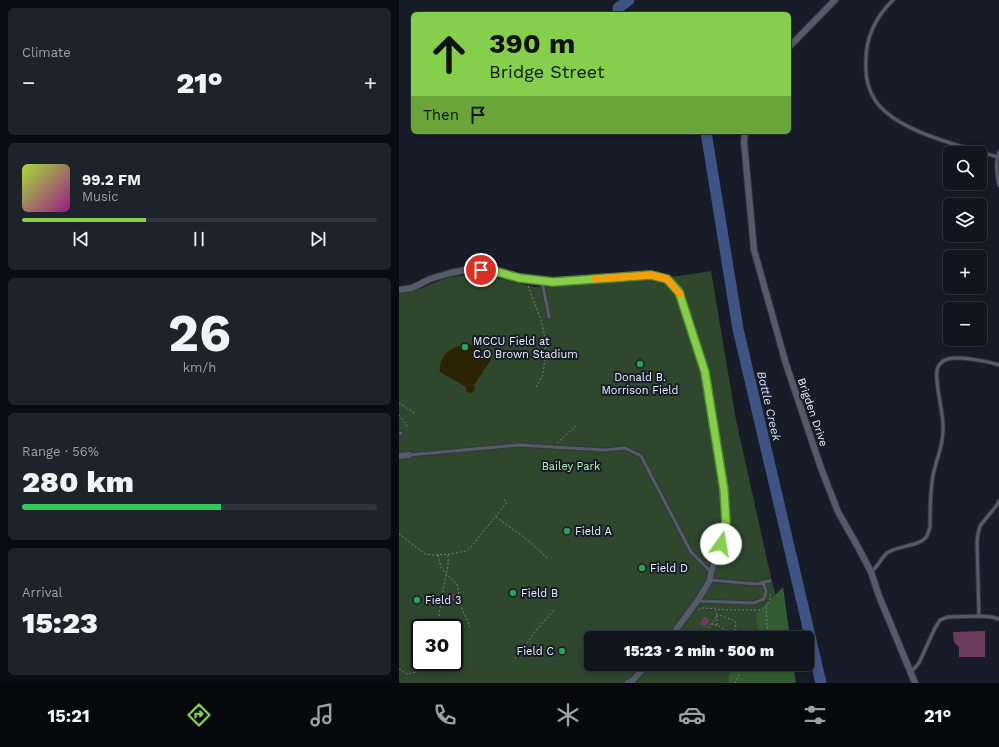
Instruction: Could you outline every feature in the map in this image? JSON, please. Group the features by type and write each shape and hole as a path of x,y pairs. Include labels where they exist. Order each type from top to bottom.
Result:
{"street":[{"path":"791,45 835,0"},
{"name":"Brigden Drive","path":"745,134 744,142 754,250 786,364 821,468 838,512 871,572 879,596 915,683"},
{"path":"399,290 413,288 430,279 443,275 465,270 487,270 526,279 553,282 651,275 667,279 679,292 705,372 724,490 726,522 719,552 711,572 710,580 675,631"},
{"path":"399,456 409,455"},
{"path":"628,683 641,671"}],"lane":[{"path":"893,0 879,17 871,30 867,42 866,76 874,99 886,112 909,128 947,142 997,157"},
{"path":"999,152 996,168 999,185"},
{"path":"542,281 549,317"},
{"path":"871,572 889,552 895,548 918,542 926,537 930,527 933,476 942,446 943,434 943,416 936,377 938,366 947,359 954,358 983,361 999,365"},
{"path":"409,455 519,445 605,450 625,448 641,456 691,552 711,572"},
{"path":"979,616 978,534 980,526 999,501"},
{"path":"710,580 756,584 770,581"},
{"path":"697,601 754,603 764,599 765,591 763,582"},
{"path":"911,672 919,663 940,620 948,617 979,616 992,617 999,620"}],"path":[{"path":"526,279 541,320 545,341 543,375 535,389"},
{"path":"399,403 414,413"},
{"path":"399,415 408,427"},
{"path":"552,447 577,425"},
{"path":"399,534 425,554 438,555 466,551 471,547 507,502 503,498"},
{"path":"495,516 528,540 548,559"},
{"path":"439,619 444,584 449,563 448,554"},
{"path":"438,555 441,567 457,584 459,597 464,614 470,626 469,627"},
{"path":"455,598 459,597"},
{"path":"766,606 768,631"},
{"path":"515,660 538,628 555,609"},
{"path":"715,609 717,625"},
{"path":"717,616 720,615 733,619 736,622 734,631"},
{"path":"706,631 717,616"},
{"path":"712,623 713,625 717,625 728,631"},
{"path":"399,669 407,674 416,671"},
{"path":"735,683 741,671"}],"green space":[{"name":"Bailey Park","path":"711,271 736,420 784,631 584,631 584,671 783,671 768,683 399,683 399,294 419,289 449,277 481,274 534,287 652,280"},
{"path":"783,587 789,631 758,631 756,615"},
{"path":"731,671 794,671 796,683 727,683"}],"sand":[{"path":"462,345 471,345 479,348 491,360 474,385 474,391 471,393 466,391 466,387 440,372 441,362 446,354 453,348"}],"building":[{"path":"455,594 455,601 448,601 448,595"},
{"path":"705,616 710,620 705,627 700,623"},
{"path":"985,631 985,657 959,657 959,647 954,642 953,632"}],"waterway":[{"name":"Battle Creek","path":"619,12 618,8 629,0"},
{"name":"Battle Creek","path":"706,134 738,329 821,683"}],"slow traffic":[{"path":"595,279 651,275 667,279 680,294"}],"place":[{"name":"MCCU Field at C.O Brown Stadium","path":"465,347"},
{"name":"Donald B. Morrison Field","path":"640,364"},
{"name":"Field A","path":"567,531"},
{"name":"Field D","path":"642,568"},
{"name":"Field B","path":"513,593"},
{"name":"Field 3","path":"417,600"},
{"name":"Field C","path":"562,651"}],"route":[{"path":"481,270 498,272 529,280 553,282 651,275 667,279 679,292 705,372 724,490 726,522 721,544"}]}
